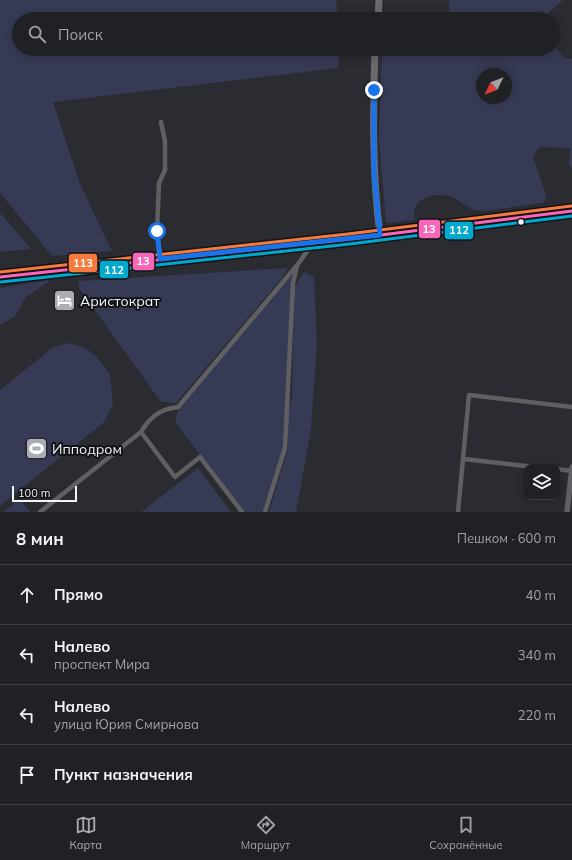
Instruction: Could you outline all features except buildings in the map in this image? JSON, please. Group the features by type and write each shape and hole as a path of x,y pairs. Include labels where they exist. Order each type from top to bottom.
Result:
{"main road":[{"path":"378,12 379,0"},
{"path":"376,56 373,140 380,235"},
{"path":"0,277 380,235 572,211"}],"street":[{"path":"160,259 157,231 159,184 165,170 165,141 161,122"},
{"path":"40,512 141,432 146,422 165,408 178,407 298,264 313,242"},
{"path":"265,512 285,448 293,283 298,264"},
{"path":"458,512 469,395 572,407"},
{"path":"141,432 175,477 200,457 242,512"},
{"path":"464,459 524,466"},
{"path":"567,512 572,467"},
{"path":"560,470 572,471"}],"shaded area":[{"path":"0,0 336,0 337,12 12,12 12,56 339,56 338,68 53,102 80,184 112,251 52,256 0,193"},
{"path":"449,0 563,0 549,12 449,12"},
{"path":"560,53 564,58 572,59 572,168 569,165 570,148 539,147 533,157 546,196 544,203 479,211 472,209 449,196 436,195 429,196 418,202 414,213 415,220 386,223 379,139 382,56 560,56"},
{"path":"0,213 31,249 0,252"},
{"path":"288,268 282,278 176,403 161,402 79,288 78,281"},
{"path":"304,272 314,277 317,345 311,430 296,512 269,512 288,448 288,413 292,397 294,288"},
{"path":"292,274 283,449 264,512 244,512 175,422 179,408"},
{"path":"52,279 26,297 15,316 0,325 0,288"},
{"name":"Ипподром","path":"67,343 84,347 95,355 110,374 113,405 104,422 0,506 0,390 52,348"},
{"path":"198,468 231,512 141,512"},
{"path":"20,499 30,512 3,512"}],"transit line":[{"name":"113","path":"0,272 348,234 571,206"},
{"name":"13","path":"0,277 349,239 572,211"},
{"name":"112","path":"1,282 350,244 572,216"}],"place":[{"name":"Аристократ","path":"64,301"},
{"name":"Ипподром","path":"36,449"}],"route":[{"path":"157,231 160,259 380,235 374,172 374,90"}]}
